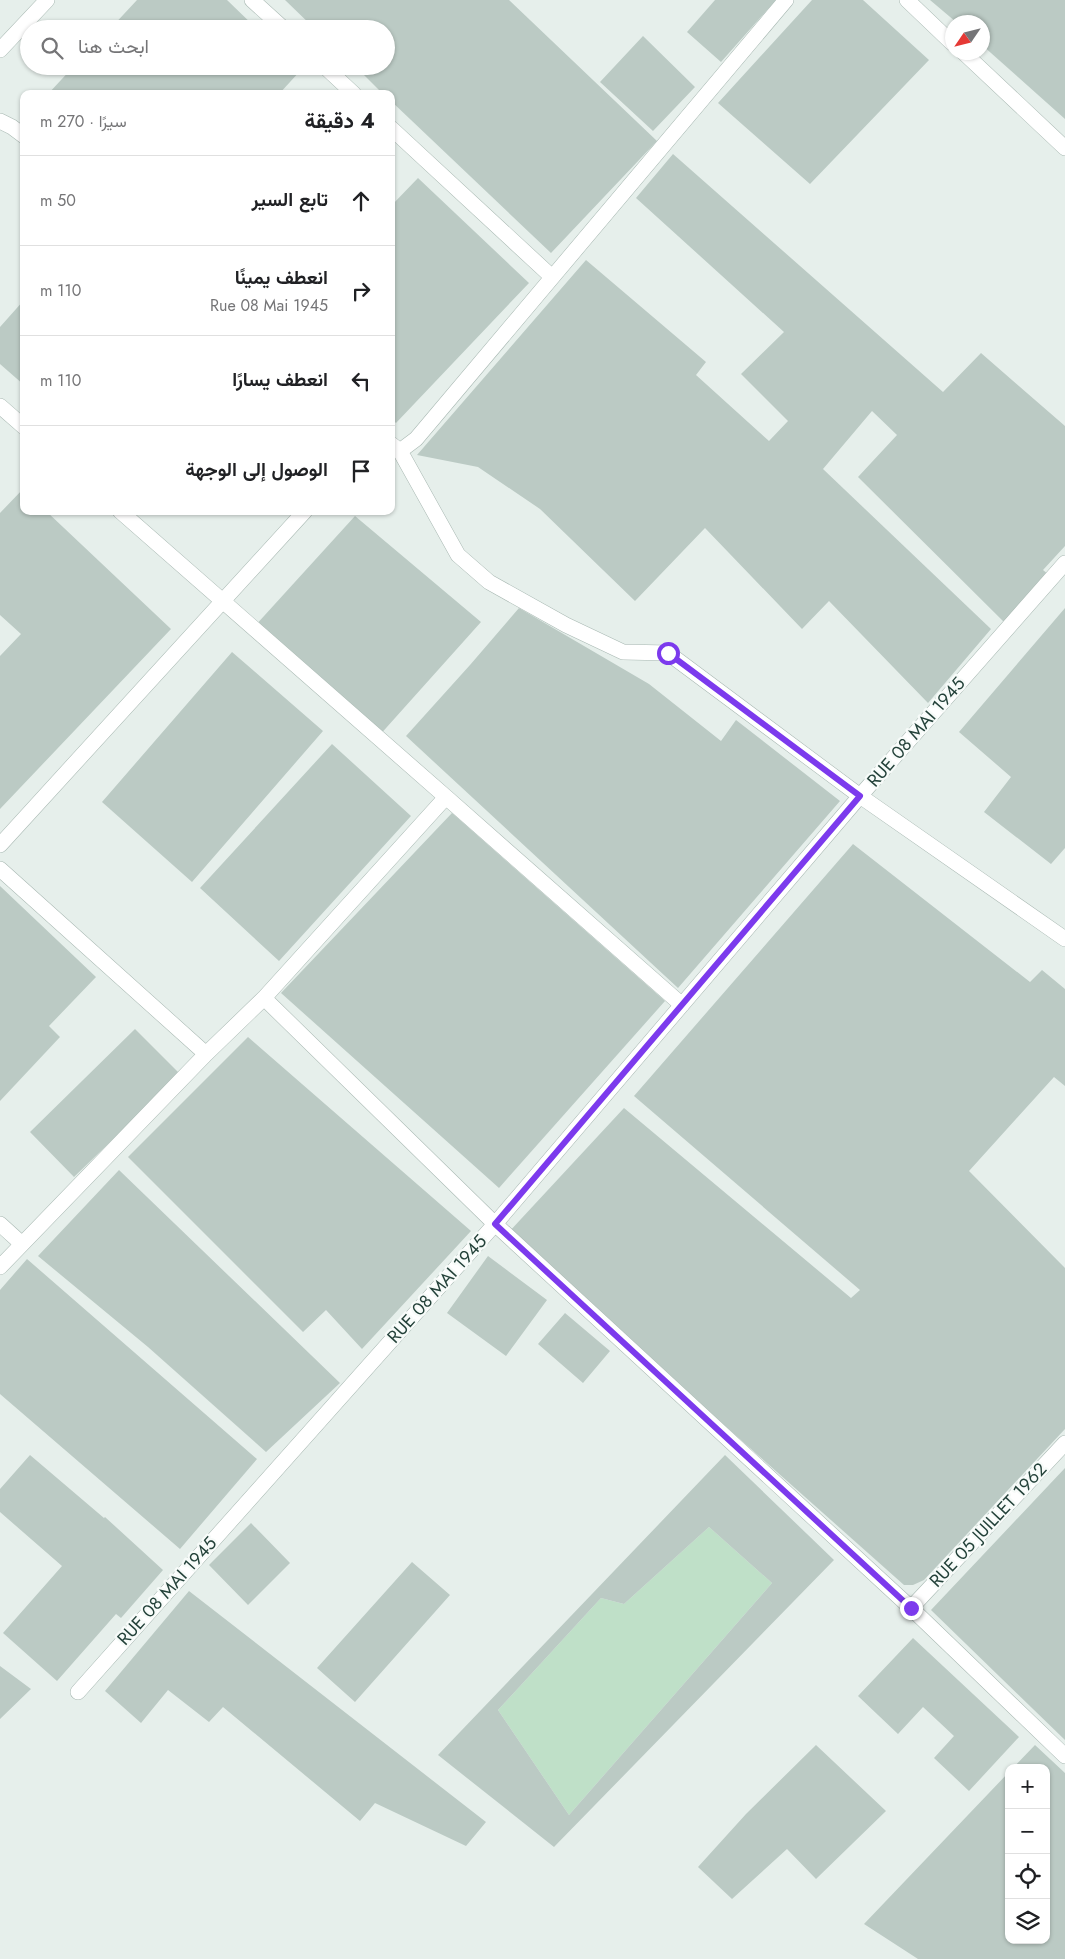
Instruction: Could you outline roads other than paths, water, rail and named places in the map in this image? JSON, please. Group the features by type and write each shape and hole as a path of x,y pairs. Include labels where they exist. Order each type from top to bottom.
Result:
{"street":[{"path":"28,20 47,0"},
{"path":"252,0 274,20"},
{"path":"786,0 416,439 396,448 458,555 489,582 566,625 623,652 668,653 860,796 1065,939"},
{"path":"907,0 945,36"},
{"path":"0,50 20,29"},
{"path":"972,60 1065,148"},
{"path":"334,75 350,90"},
{"path":"0,121 20,133"},
{"path":"395,132 552,277"},
{"path":"0,406 20,424"},
{"path":"125,515 682,1005"},
{"path":"0,845 301,515"},
{"name":"RUE 08 MAI 1945","path":"78,1692 495,1224 860,796 1065,563"},
{"path":"0,1267 206,1054 264,998 446,798"},
{"path":"0,869 206,1054"},
{"path":"264,998 495,1224 911,1608 1065,1756"},
{"path":"0,1224 22,1244"},
{"name":"RUE 05 JUILLET 1962","path":"911,1608 1065,1443"}]}
